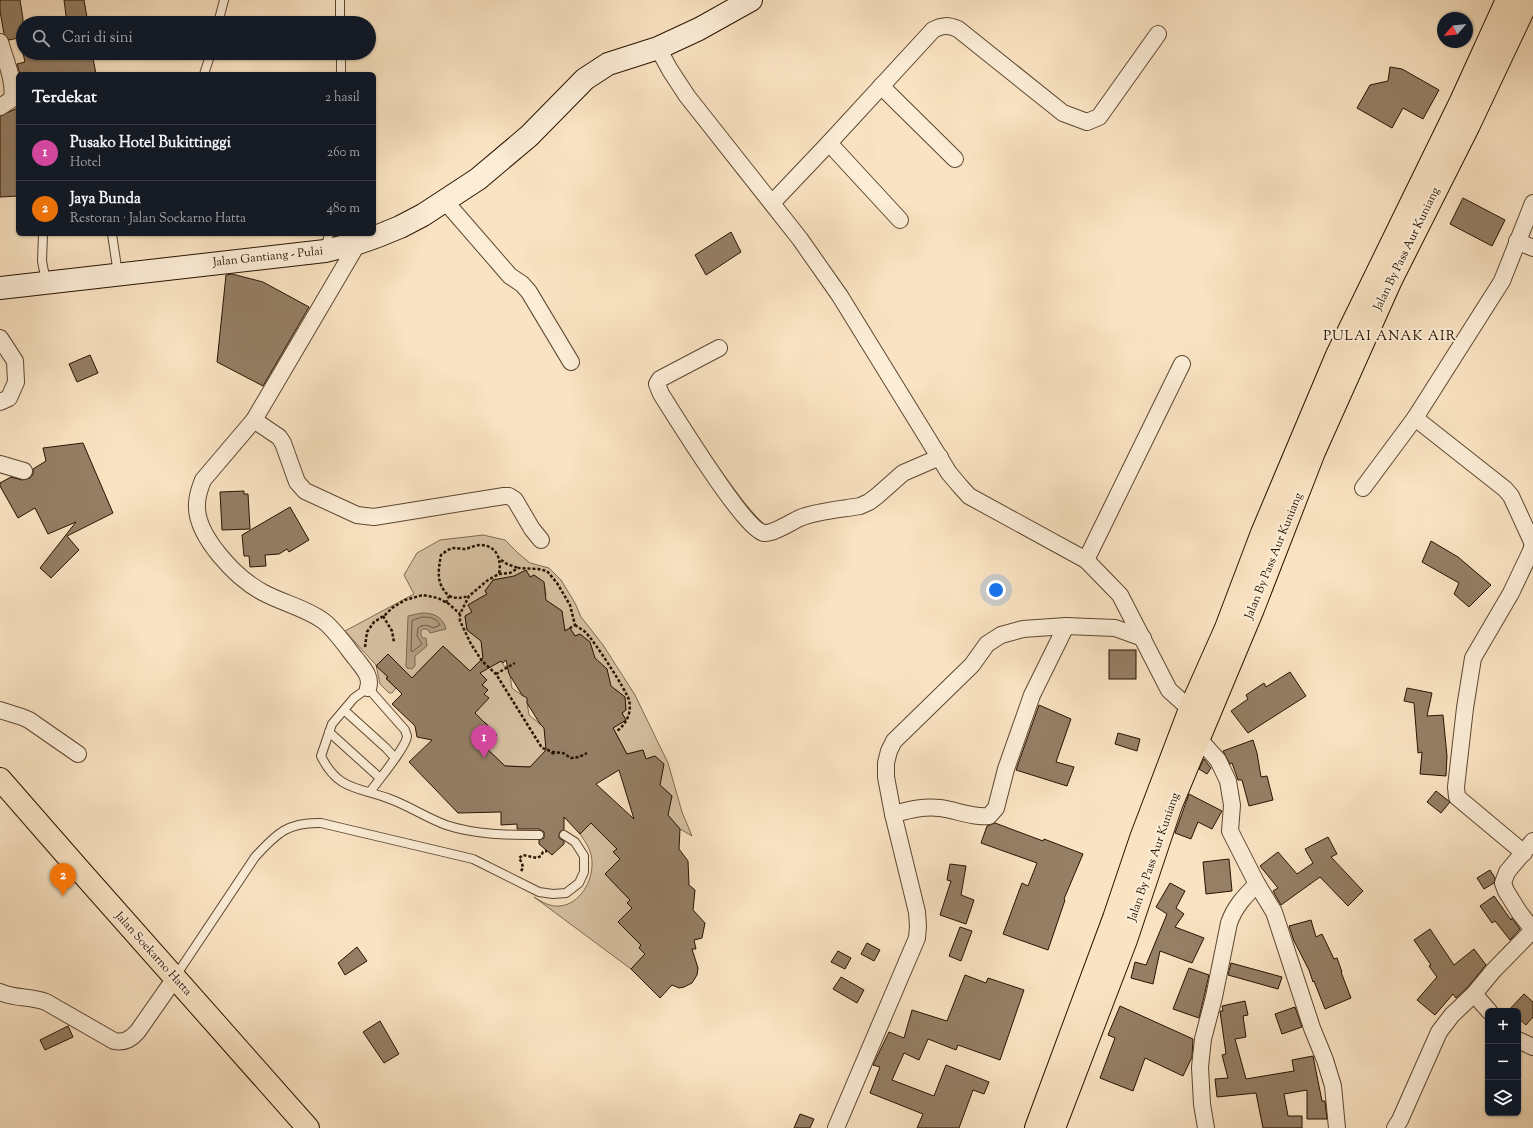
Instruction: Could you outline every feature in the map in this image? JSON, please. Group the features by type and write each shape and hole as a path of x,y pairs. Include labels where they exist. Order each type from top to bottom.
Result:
{"highway":[{"name":"Jalan By Pass Aur Kuniang","path":"1502,33 1507,0"},
{"name":"Jalan By Pass Aur Kuniang","path":"1036,1128 1199,740 1271,538 1287,500 1337,355 1461,101 1502,33 1528,0"},
{"name":"Jalan By Pass Aur Kuniang","path":"1054,1128 1122,922 1141,838 1190,709 1226,628 1271,538"},
{"name":"Jalan Soekarno Hatta","path":"0,779 308,1128"}],"street":[{"name":"Jalan Gantiang - Pulai","path":"0,288 118,275 327,242 358,244 400,227 478,179 529,136 585,79 608,64 658,48 699,30 750,0"},
{"path":"772,203 933,30 941,26 949,26 958,29 1063,113 1087,122 1099,118 1158,34"},
{"path":"0,42 12,82 13,92 12,99 0,107"},
{"path":"658,48 687,96 800,239 840,296 953,477 969,496 1086,560 1120,595 1169,690 1190,709"},
{"path":"881,86 955,159"},
{"path":"829,143 900,220"},
{"path":"444,200 510,276 522,284 529,292 571,362"},
{"path":"1363,488 1416,418 1502,281 1533,203"},
{"path":"1517,241 1533,248"},
{"path":"358,244 254,420 203,480 197,505 199,518 208,539 223,560 243,579 263,592 324,621 367,672 369,684 368,688"},
{"path":"0,338 15,361 16,382 9,398 0,402"},
{"path":"719,348 660,378 657,384 661,394 702,458 758,531 765,533 772,532 802,517 860,506 869,502 903,473 940,457"},
{"path":"1086,560 1182,364"},
{"path":"1395,1128 1439,1032 1452,1015 1474,994 1493,971 1533,930 1518,912 1503,883 1507,872 1528,847 1457,797 1456,787 1465,708 1473,658 1511,594 1533,544 1511,496 1505,489 1416,418"},
{"path":"254,420 279,437 283,443 297,482 305,491 357,515 374,517 509,496 515,500 532,529 541,540"},
{"path":"0,464 24,471"},
{"path":"836,1128 917,938 917,912 893,814 886,777 886,763 889,751 894,741 972,665 987,644 1001,635 1023,629 1066,626 1115,628 1143,638"},
{"path":"893,814 923,807 939,808 982,817 989,816 996,808 1006,769 1032,695 1066,626"},
{"path":"0,710 29,720 78,754"},
{"path":"1199,740 1218,760 1228,781 1232,804 1230,831 1257,884 1274,912 1333,1086 1336,1128"},
{"path":"1206,1128 1202,1104 1200,1067 1203,1039 1233,911 1257,884"},
{"path":"0,992 13,997 39,999 114,1041 120,1042 132,1037 138,1031 175,978"},
{"path":"1474,994 1486,1008"},
{"path":"1521,1041 1533,1047"}],"lane":[{"path":"220,16 224,0"},
{"path":"340,0 340,16"},
{"path":"205,72 209,60"},
{"path":"341,60 341,72"},
{"path":"43,236 42,261 46,282"},
{"path":"112,236 118,275"},
{"path":"370,792 395,758 405,742 407,735 405,730 368,688 354,698 332,724 321,756 326,767 339,780 356,789 390,799 446,825 491,835 539,835"},
{"path":"344,710 395,758"},
{"path":"329,732 380,778"},
{"path":"175,978 255,857 267,843 283,830 304,822 321,822 473,859 539,892 553,894 566,893 579,883 584,872 584,856 575,842 564,835"}],"path":[{"path":"469,596 455,598 449,596 442,590 439,579 441,555 448,550 455,548 464,549 478,545 488,545 500,560 507,564 518,568 538,569 548,572 557,583 570,605 575,625 587,634 604,658 629,700 627,721 624,727 616,732"},
{"path":"499,574 500,560"},
{"path":"518,568 510,573 499,574 488,580 469,596 460,614 460,621 471,644 482,661 496,674 542,748 554,754"},
{"path":"354,657 366,646 367,632 374,622 405,600 423,595 438,598 460,614"},
{"path":"446,603 449,596"},
{"path":"383,616 392,631 394,642"},
{"path":"570,628 575,625"},
{"path":"496,674 515,663"},
{"path":"551,752 563,753 571,758 579,757 587,753"},
{"path":"515,880 523,868 519,858 523,855 537,858 543,852 548,851"}],"shaded area":[{"path":"483,535 505,540 530,563 549,568 561,580 575,603 581,617 603,645 635,695 668,763 682,812 692,836 680,829 671,819 663,822 672,796 662,787 655,789 663,764 655,756 646,759 643,750 627,754 613,728 626,720 622,713 626,710 625,697 615,689 610,692 607,669 597,661 592,663 593,653 590,643 580,634 575,636 570,628 563,631 562,611 550,603 545,606 540,598 546,595 544,583 534,575 530,577 526,570 507,580 506,578 493,580 485,591 487,594 468,605 472,612 465,616 467,630 478,638 485,634 482,645 483,656 494,665 501,661 505,667 514,662 510,675 512,688 523,696 530,691 527,702 529,715 540,724 548,720 557,752 543,754 534,763 535,767 505,766 485,747 497,735 485,722 472,735 463,725 488,698 484,694 488,690 482,685 487,680 474,667 470,671 443,646 412,678 388,654 377,666 388,677 386,679 396,688 392,693 389,693 380,684 376,665 345,631 414,594 404,575 417,553 440,540"},
{"path":"591,823 617,849 614,852 620,859 605,874 630,900 632,908 618,922 641,945 639,948 645,954 631,969 534,897 549,905 560,906 574,901 584,890 590,877 592,862 588,847 580,834"}],"water":[{"path":"422,613 437,616 443,621 446,629 430,633 427,629 423,629 421,631 423,638 426,638 427,646 415,656 415,666 412,669 407,668 408,616"}],"building":[{"path":"0,0 20,0 23,16 16,16 16,38 9,40 4,34 0,11"},
{"path":"64,0 84,0 87,16 66,16"},
{"path":"25,60 93,60 96,72 19,72 17,64 25,62"},
{"path":"1390,67 1402,69 1439,90 1423,119 1403,108 1392,128 1357,108 1370,85 1388,81"},
{"path":"16,109 16,196 0,197 0,116"},
{"path":"1463,198 1505,220 1492,246 1450,224"},
{"path":"731,232 741,252 706,275 695,255"},
{"path":"232,274 263,282 309,307 263,386 217,362 226,275"},
{"path":"90,355 98,373 77,382 69,364"},
{"path":"83,443 113,513 67,536 79,550 51,578 40,568 76,522 48,534 35,508 18,518 0,486 0,483 11,477 22,480 30,478 33,474 33,469 46,461 43,448"},
{"path":"244,491 244,494 248,494 250,529 222,530 220,492"},
{"path":"290,507 309,540 289,552 287,549 279,554 265,555 266,566 250,567 249,556 244,556 242,535"},
{"path":"1431,541 1458,557 1491,585 1469,607 1454,594 1459,583 1422,562"},
{"path":"526,570 530,577 534,575 544,582 546,600 562,611 565,631 570,628 575,636 580,634 590,642 595,658 607,669 611,686 625,697 626,710 622,713 626,720 613,728 627,754 643,750 646,759 655,756 664,764 660,785 672,796 668,815 680,829 679,849 688,861 689,885 695,890 693,910 705,923 702,938 694,940 696,949 692,949 698,968 697,975 692,983 684,987 679,988 672,985 660,998 631,969 645,954 639,948 641,945 618,922 632,908 627,903 630,900 605,874 620,859 613,852 617,849 591,823 580,834 564,817 564,830 560,832 559,838 564,841 564,844 552,855 539,844 539,840 544,838 544,832 539,829 517,829 517,824 501,825 501,812 458,813 409,762 432,740 417,737 415,726 392,704 402,694 386,678 388,677 376,666 388,654 412,678 443,646 470,671 483,658 481,641 467,630 465,616 472,612 468,605 487,594 485,591 493,580 514,576","holes":["506,660 509,674 522,695 527,698 527,703 544,728 546,750 530,767 505,766 485,747 497,735 475,713 489,698 484,694 488,690 482,685 487,680 480,673 501,661 503,663","619,770 634,819 596,784"]},
{"path":"1109,650 1136,650 1136,679 1109,679"},
{"path":"1290,672 1306,696 1248,733 1231,711 1248,699 1246,695 1264,683 1266,687"},
{"path":"1407,688 1432,693 1427,716 1443,715 1447,756 1446,776 1420,774 1422,752 1418,753 1414,703 1404,701"},
{"path":"1039,705 1071,719 1056,762 1074,767 1067,786 1016,770"},
{"path":"1118,733 1140,739 1137,751 1115,744"},
{"path":"1253,740 1261,777 1267,776 1273,800 1249,806 1242,780 1238,780 1232,763 1230,764 1223,751"},
{"path":"1204,759 1211,768 1207,774 1199,769"},
{"path":"1436,791 1450,802 1441,813 1427,802"},
{"path":"1189,794 1222,811 1212,829 1198,822 1191,839 1175,833"},
{"path":"995,823 1083,854 1064,899 1065,900 1048,950 1003,934 1022,883 1028,886 1037,863 981,843 987,826"},
{"path":"1328,837 1337,854 1331,857 1363,891 1348,906 1320,877 1281,905 1273,891 1278,888 1260,866 1278,852 1297,874 1313,863 1305,849"},
{"path":"1229,859 1232,891 1206,894 1203,862"},
{"path":"950,864 966,866 961,895 974,900 966,924 940,915 951,881 947,880"},
{"path":"1490,870 1495,878 1494,883 1484,889 1477,878"},
{"path":"1170,883 1185,891 1176,908 1184,914 1175,927 1204,938 1192,963 1160,951 1153,984 1131,978 1135,962 1146,965 1167,914 1156,907"},
{"path":"1494,896 1511,920 1512,918 1520,929 1510,940 1495,921 1492,923 1480,906"},
{"path":"1311,920 1316,937 1322,934 1334,959 1337,958 1351,998 1325,1009 1309,970 1294,941 1289,926"},
{"path":"960,927 972,931 961,961 949,956"},
{"path":"1430,929 1454,965 1474,949 1486,965 1467,988 1456,998 1453,994 1435,1015 1417,1000 1437,977 1429,966 1431,965 1414,940"},
{"path":"867,943 880,950 874,961 861,954"},
{"path":"357,947 367,961 345,975 338,963"},
{"path":"838,951 851,958 845,969 831,962"},
{"path":"1231,963 1282,977 1278,989 1228,975"},
{"path":"1189,968 1209,975 1199,1018 1173,1009"},
{"path":"965,975 986,983 988,978 1024,990 1000,1060 958,1045 956,1050 928,1039 919,1060 904,1053 892,1080 934,1096 946,1065 989,1082 984,1094 973,1090 959,1128 917,1128 923,1114 870,1093 880,1067 873,1065 889,1032 904,1038 912,1010 947,1021"},
{"path":"841,977 864,990 857,1003 833,989"},
{"path":"1524,994 1533,1002 1533,1017 1526,1025 1521,1021 1521,1008 1511,1008"},
{"path":"1245,1001 1248,1015 1243,1016 1246,1037 1235,1039 1246,1079 1294,1071 1292,1060 1313,1056 1322,1101 1325,1101 1327,1119 1307,1119 1307,1090 1284,1094 1288,1116 1302,1116 1302,1128 1263,1128 1256,1093 1217,1097 1215,1079 1228,1078 1222,1055 1226,1054 1220,1011 1223,1011 1222,1006"},
{"path":"1120,1006 1193,1039 1192,1057 1183,1076 1145,1058 1133,1091 1100,1078 1115,1038 1108,1035"},
{"path":"1295,1007 1302,1027 1282,1034 1275,1014"},
{"path":"380,1021 399,1054 384,1063 363,1032"},
{"path":"68,1026 73,1037 45,1050 40,1040"},
{"path":"800,1114 814,1119 810,1128 794,1128"}],"place":[{"name":"Pusako Hotel Bukittinggi","path":"484,758"},
{"name":"Jaya Bunda","path":"63,896"}],"district":[{"name":"PULAI ANAK AIR","path":"1390,337"}]}
